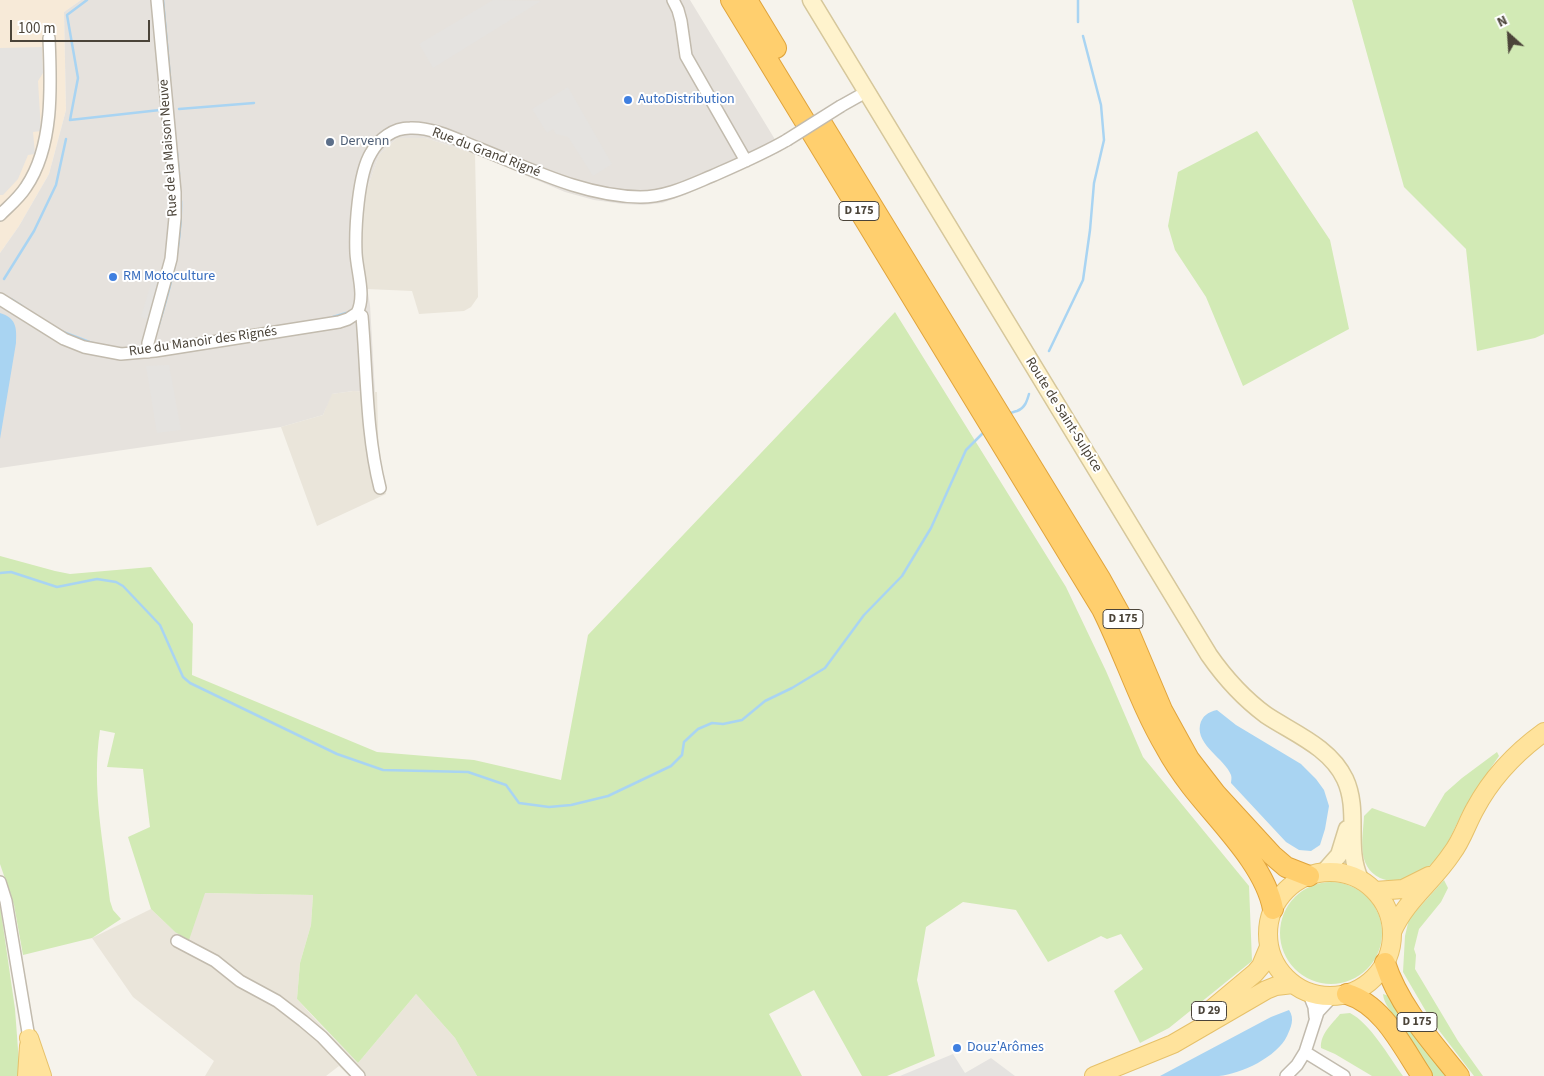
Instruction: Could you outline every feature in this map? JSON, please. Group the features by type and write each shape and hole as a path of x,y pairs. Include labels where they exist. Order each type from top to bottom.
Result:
{"highway":[{"name":"D 175","path":"731,0 1114,603 1134,642 1162,710 1189,759 1216,794 1272,855 1293,870 1316,874"},
{"name":"D 175","path":"748,0 998,423 1102,609 1148,715 1166,748 1190,786 1222,823 1254,867 1268,891 1273,909"},
{"name":"D 175","path":"1385,962 1396,989 1416,1020 1459,1076"},
{"name":"D 175","path":"1340,995 1357,997 1372,1006 1422,1076"}],"main road":[{"path":"1392,932 1403,911 1456,848 1475,809 1495,778 1520,751 1544,732"},
{"path":"1375,891 1403,889 1436,872"},
{"path":"1342,873 1360,879 1375,891 1388,910 1392,932 1390,948 1385,962 1369,982 1340,995 1321,995 1301,988 1278,968 1269,947 1268,928 1273,909 1279,898 1297,881 1316,874 1342,873"},
{"name":"D 29","path":"1133,1060 1188,1028 1248,980 1261,966 1269,947"},
{"name":"D 29","path":"1094,1076 1173,1044 1266,990 1276,986 1301,988"},
{"path":"27,1076 29,1038"},
{"path":"29,1038 34,1076"},
{"path":"29,1038 42,1076"}],"street":[{"name":"Rue de la Maison Neuve","path":"148,352 148,343 171,259 175,218 157,0"},
{"path":"672,0 678,10 681,21 686,56 746,161"},
{"name":"Route de Saint-Sulpice","path":"811,0 1209,655 1227,680 1244,697 1266,714 1312,742 1334,762 1345,778 1354,816 1353,858 1360,879"},
{"path":"0,215 26,188 39,160 50,100 49,38"},
{"name":"Rue du Grand Rigné","path":"380,488 374,467 368,411 362,316 357,313 361,297 356,253 358,214 365,165 375,146 382,139 396,130 411,128 428,130 582,189 618,195 655,197 746,161 786,140 866,92"},
{"name":"Rue du Manoir des Rignés","path":"0,299 64,339 84,347 120,354 148,352 339,322 357,313"},
{"name":"Route de Saint-Sulpice","path":"1316,874 1339,855 1350,817 1350,797"},
{"path":"0,882 6,901 29,1038"},
{"path":"177,941 215,961 240,981 276,1001 303,1021 359,1076"},
{"path":"1301,988 1314,1007 1315,1017"},
{"path":"1286,1076 1297,1065 1305,1052 1315,1017 1322,1006 1340,995"},
{"path":"1305,1052 1344,1076"}],"shaded area":[{"path":"0,0 81,0 64,12 66,110 49,174 19,226 0,253"},
{"path":"81,0 690,0 782,151 685,195 662,203 643,205 594,200 565,192 475,154 426,138 397,138 379,155 363,200 361,253 370,305 375,392 353,391 332,394 323,415 281,427 0,468 0,253 19,226 49,174 66,110 64,12"},
{"path":"493,0 541,1 433,68 419,44"},
{"path":"42,47 43,73 38,81 41,131 33,132 35,154 28,155 18,179 3,195 0,195 0,48"},
{"path":"568,87 612,164 593,176 568,137 556,134 553,129 547,133 532,109"},
{"path":"397,138 426,138 475,154 478,297 471,307 464,311 419,314 412,291 367,289 361,253 363,200 379,155"},
{"path":"154,273 163,276 149,320 141,317"},
{"path":"169,365 181,430 157,433 146,366"},
{"path":"353,391 377,392 379,466 386,494 317,526 281,427 323,415 331,394"},
{"path":"204,893 313,895 311,925 300,963 297,999 316,1020 358,1063 416,994 455,1038 477,1076 349,1076 339,1066 326,1076 205,1076 214,1061 133,997 92,938 151,909 175,932"},
{"path":"953,1054 965,1073 991,1058 1015,1076 900,1076"}],"green space":[{"path":"1352,0 1544,0 1544,334 1535,338 1477,351 1466,249 1404,187"},
{"path":"1257,131 1330,240 1349,329 1243,386 1206,297 1175,250 1168,226 1178,172"},
{"path":"895,312 1066,587 1106,671 1143,757 1249,886 1252,961 1169,1028 1140,1043 1114,991 1143,969 1121,934 1107,939 1101,936 1048,962 1016,910 963,902 926,927 917,980 935,1056 887,1076 862,1076 814,990 769,1014 802,1076 477,1076 455,1038 416,994 358,1063 297,999 300,963 311,925 313,895 205,893 189,940 175,932 151,909 128,837 150,827 143,769 107,767 115,733 100,730 97,773 99,816 110,901 113,910 121,919 92,938 23,955 14,905 0,864 0,556 70,574 151,567 193,624 192,675 377,752 474,760 561,780 588,635"},
{"path":"1497,752 1499,756 1469,801 1440,855 1432,863 1423,871 1403,880 1387,880 1372,873 1364,859 1362,842 1364,816 1372,808 1425,827 1445,793"},
{"path":"1444,880 1448,888 1441,902 1419,929 1414,949 1416,955 1415,969 1458,1041 1483,1076 1474,1076 1431,1020 1403,972 1405,936 1409,919"},
{"path":"1331,882 1351,886 1367,897 1378,913 1382,933 1378,953 1367,969 1351,980 1331,984 1311,980 1295,969 1284,953 1280,933 1284,913 1295,897 1311,886"},
{"path":"0,905 15,1009 20,1076 0,1076"},
{"path":"1383,994 1392,997 1450,1076 1430,1076 1387,1005"},
{"path":"1350,1013 1372,1032 1403,1076 1372,1076 1321,1048 1322,1038 1330,1025 1340,1014"}],"water":[{"path":"0,313 12,320 16,328 16,343 0,439"},
{"path":"1217,710 1236,725 1301,764 1316,779 1324,790 1329,806 1320,845 1311,851 1299,850 1286,842 1231,783 1228,769 1206,745 1200,732 1200,725 1204,717 1208,713"},
{"path":"1289,1010 1292,1020 1291,1026 1282,1044 1267,1057 1248,1068 1219,1076 1160,1076 1271,1017"}],"waterway":[{"path":"87,0 67,15 78,78 70,120 160,110"},
{"path":"163,0 170,78"},
{"path":"1078,0 1078,22"},
{"path":"1049,351 1083,280 1094,183 1104,140 1101,105 1083,36"},
{"path":"179,109 254,103"},
{"path":"4,279 34,231 56,185 66,139"},
{"path":"177,153 179,174"},
{"path":"158,327 178,249 181,201"},
{"path":"11,299 22,306"},
{"path":"333,317 346,313"},
{"path":"63,332 92,343"},
{"path":"1009,414 1022,408 1029,394"},
{"path":"0,573 11,572 57,587 97,579 116,582 123,586 160,625 183,677 190,683 337,754 383,770 468,772 506,785 519,803 549,807 571,805 608,796 671,766 682,755 684,742 698,729 712,723 723,724 742,720 765,701 792,688 825,668 864,615 902,576 931,528 966,450 984,432"}],"place":[{"name":"AutoDistribution","path":"628,100"},
{"name":"Dervenn","path":"330,142"},
{"name":"RM Motoculture","path":"113,277"},
{"name":"Douz'Arômes","path":"957,1048"}]}
